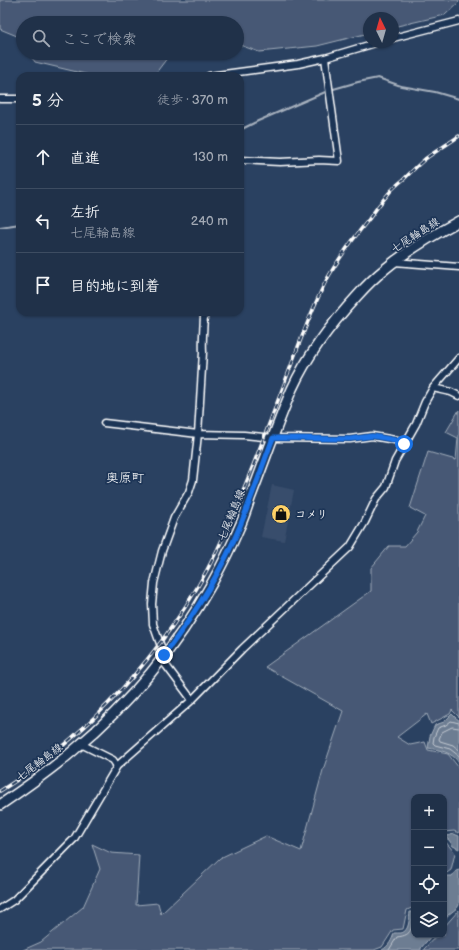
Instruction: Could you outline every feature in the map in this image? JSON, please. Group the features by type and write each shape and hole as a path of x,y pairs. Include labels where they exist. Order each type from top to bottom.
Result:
{"main road":[{"name":"七尾輪島線","path":"0,805 28,786 81,744 133,693 164,655 186,626 212,583 232,544 240,527 293,388 314,350 329,328 385,268 459,221"}],"street":[{"path":"399,36 459,21"},
{"path":"244,73 298,64 363,47"},
{"path":"244,160 280,162 319,160 339,161 325,58"},
{"path":"0,99 16,98"},
{"path":"394,262 459,267"},
{"path":"192,700 165,664 164,655 153,624 152,604 154,582 162,551 174,518 189,492 193,480 198,434 204,316"},
{"path":"0,909 14,900 74,839 117,766 192,700 242,649 350,547 366,522 376,499 386,487 404,444 416,424 425,402 433,388 459,358"},
{"path":"433,388 451,392 459,396"},
{"path":"104,423 198,434 244,435 273,438 350,439 372,436 395,440 404,444"},
{"path":"81,744 113,760 117,766"}],"shaded area":[{"path":"0,0 459,0 459,2 445,15 399,26 399,12 363,12 363,34 317,46 259,52 244,47 244,16 16,16 16,36 0,29"},
{"path":"34,60 166,60 157,72 77,72 35,62"},
{"path":"459,410 459,717 452,710 450,714 431,724 427,714 397,737 410,745 425,742 428,750 448,754 459,768 459,833 454,831 447,832 447,794 411,794 411,908 407,910 403,929 393,930 382,947 374,950 23,950 41,942 83,907 100,869 92,844 111,853 139,855 136,905 158,903 161,914 220,858 266,836 301,851 323,770 343,711 265,667 371,591 371,568 389,546 405,546 417,532 425,516 410,508 428,452 456,460 458,438 446,432"},
{"path":"272,485 294,490 284,541 261,537"},
{"path":"447,844 455,853 451,870 447,873"},
{"path":"459,910 459,950 424,950 434,938 447,938 447,924"}],"water":[{"path":"452,714 459,720 459,763 449,754 428,748 430,736 435,725 444,722"},
{"path":"454,834 459,836 459,849 453,846 447,839 447,836"},
{"path":"459,870 459,905 447,917 447,876 452,876"},
{"path":"411,912 411,938 429,938 421,950 382,950 390,943 394,933 404,932 408,927"}],"waterway":[{"path":"244,128 330,90 378,78 401,86 435,92 459,99"},
{"path":"0,227 16,225"}],"railway":[{"path":"0,791 35,767 69,740 102,710 132,678 160,643 185,607 207,569 226,531 243,492 306,326 330,274 351,242 391,191 425,159 459,136"}],"place":[{"name":"コメリ","path":"281,514"}],"district":[{"name":"奥原町","path":"125,477"}],"route":[{"path":"164,655 186,626 212,583 232,544 240,527 273,438 350,439 372,436 395,440 404,444"}]}
